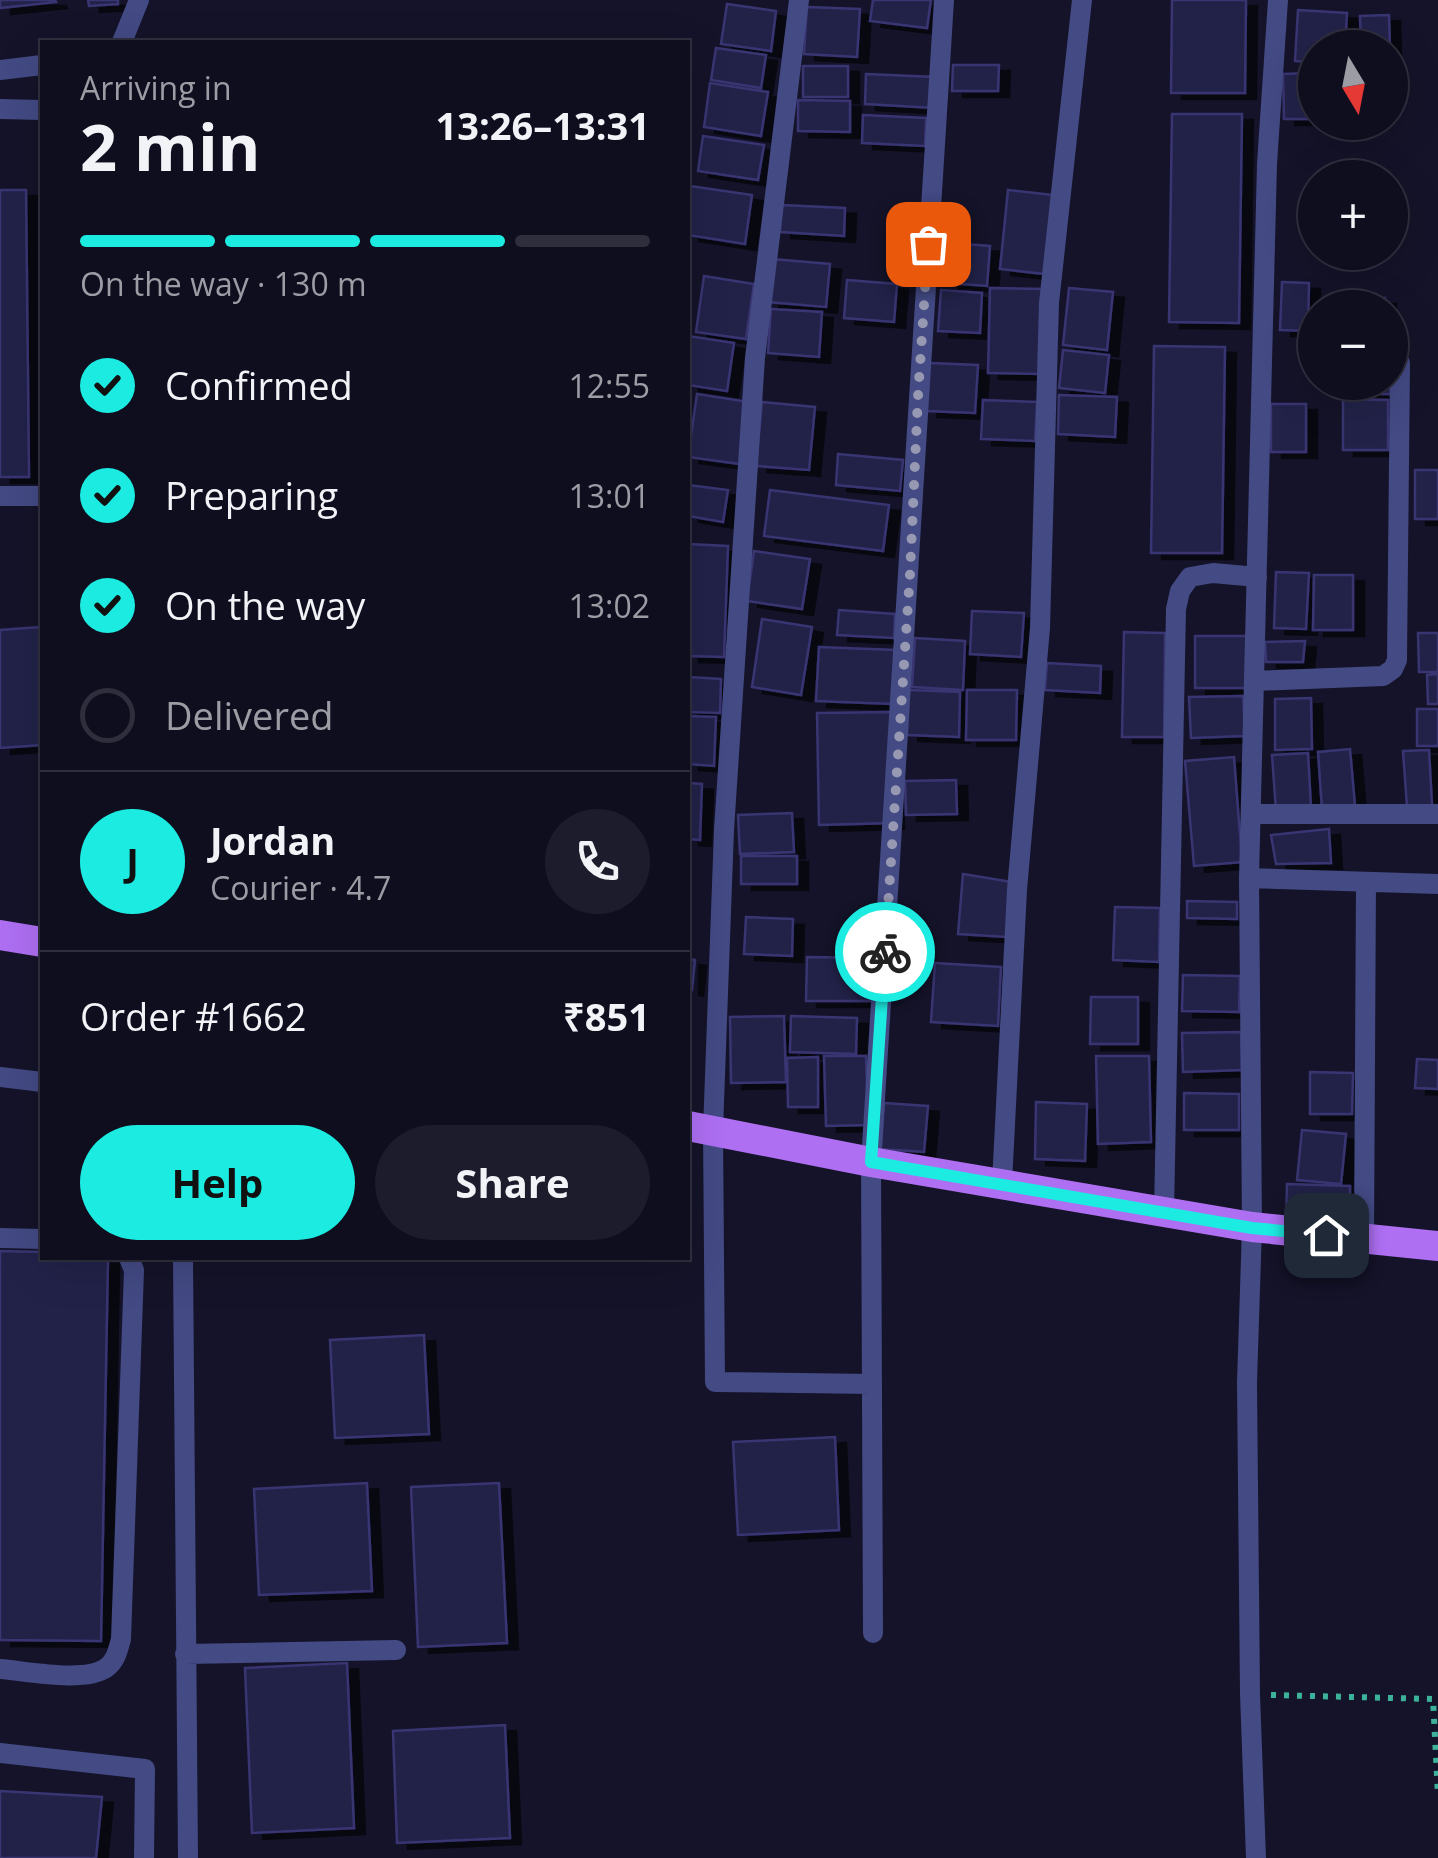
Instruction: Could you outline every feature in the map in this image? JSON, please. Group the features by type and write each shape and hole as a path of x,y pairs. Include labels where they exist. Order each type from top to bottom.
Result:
{"main road":[{"path":"0,935 40,942"},
{"path":"700,1128 1252,1228 1438,1246"}],"street":[{"path":"123,40 139,0"},
{"path":"798,0 755,358 700,1128 714,1382 872,1384"},
{"path":"873,1633 871,1162 944,0"},
{"path":"1002,1183 1017,890 1040,628 1048,303 1082,0"},
{"path":"1256,1858 1247,1382 1252,1228 1249,878 1267,164 1278,0"},
{"path":"0,70 40,66"},
{"path":"0,109 40,110"},
{"path":"1254,682 1362,678 1383,676 1393,669 1397,660 1400,400"},
{"path":"0,496 40,496"},
{"path":"1164,1212 1176,609 1180,592 1190,578 1213,573 1256,577"},
{"path":"1251,814 1438,814"},
{"path":"1249,878 1438,884"},
{"path":"1364,1239 1366,882"},
{"path":"0,1077 40,1082"},
{"path":"0,1238 40,1240"},
{"path":"0,1668 85,1676 104,1670 116,1658 122,1639 134,1270 131,1260"},
{"path":"183,1260 188,1858"},
{"path":"185,1654 396,1650"},
{"path":"0,1753 145,1769 144,1858"}],"path":[{"path":"1250,1694 1433,1699 1438,1796"}],"building":[{"path":"0,0 55,0 56,2 0,8"},
{"path":"88,0 118,0 118,4 89,6"},
{"path":"873,0 931,0 927,28 870,21"},
{"path":"1172,0 1246,0 1245,93 1171,93"},
{"path":"727,4 776,11 771,51 721,44"},
{"path":"807,7 860,9 857,57 804,54"},
{"path":"1298,10 1347,13 1346,30 1298,30 1298,61 1295,61"},
{"path":"1389,15 1389,30 1360,30 1360,16"},
{"path":"716,48 766,55 761,88 711,80"},
{"path":"953,65 999,65 998,91 952,91"},
{"path":"803,66 848,66 848,97 803,97"},
{"path":"1298,73 1298,119 1284,119 1283,74"},
{"path":"866,74 936,77 935,108 865,104"},
{"path":"710,83 768,92 761,136 704,127"},
{"path":"798,100 850,101 850,132 798,131"},
{"path":"1172,114 1242,114 1239,323 1169,322"},
{"path":"863,115 926,118 925,146 862,143"},
{"path":"703,136 764,145 758,180 698,171"},
{"path":"690,186 752,195 745,244 690,235"},
{"path":"0,190 26,190 29,477 0,477"},
{"path":"1008,190 1054,195 1045,274 1000,269"},
{"path":"782,205 845,208 844,236 780,232"},
{"path":"951,243 990,246 987,286 948,283"},
{"path":"772,259 830,264 826,307 768,302"},
{"path":"704,276 754,284 746,339 696,332"},
{"path":"847,280 897,284 894,322 844,318"},
{"path":"1282,282 1309,283 1309,290 1298,290 1298,331 1280,330"},
{"path":"990,288 1044,289 1042,374 988,373"},
{"path":"1069,288 1113,292 1107,350 1063,345"},
{"path":"941,290 982,293 980,333 938,331"},
{"path":"771,309 822,312 819,357 768,353"},
{"path":"690,336 734,343 727,391 690,385"},
{"path":"1154,346 1225,347 1222,553 1151,553"},
{"path":"1063,350 1109,355 1105,393 1059,388"},
{"path":"930,363 978,365 975,413 926,411"},
{"path":"697,394 749,402 740,464 690,457"},
{"path":"1059,395 1117,397 1115,437 1058,434"},
{"path":"983,400 1037,402 1035,441 981,439"},
{"path":"1343,400 1388,400 1388,450 1343,450"},
{"path":"762,402 815,407 809,470 756,466"},
{"path":"1271,404 1306,404 1306,452 1271,452"},
{"path":"838,454 903,460 900,491 836,485"},
{"path":"1415,470 1438,470 1438,519 1415,519"},
{"path":"690,485 728,490 723,522 690,516"},
{"path":"770,490 889,505 883,551 764,536"},
{"path":"690,544 728,546 724,657 690,656"},
{"path":"754,551 810,559 802,609 747,601"},
{"path":"1276,572 1309,573 1306,629 1274,628"},
{"path":"1314,575 1353,575 1353,630 1313,630"},
{"path":"839,610 895,614 894,638 837,635"},
{"path":"972,611 1024,613 1021,657 970,654"},
{"path":"762,619 812,627 801,695 752,687"},
{"path":"40,627 40,745 0,748 0,630"},
{"path":"1124,632 1165,633 1164,737 1122,737"},
{"path":"1418,633 1438,633 1438,672 1419,672"},
{"path":"1195,636 1249,636 1249,688 1195,688"},
{"path":"915,638 965,641 963,690 912,687"},
{"path":"1305,641 1303,662 1266,662 1265,642"},
{"path":"819,647 895,650 893,704 816,701"},
{"path":"1047,663 1101,666 1100,693 1045,690"},
{"path":"1438,674 1438,704 1428,704 1427,675"},
{"path":"690,677 721,679 720,713 690,712"},
{"path":"909,690 960,692 959,737 907,735"},
{"path":"967,690 1017,690 1016,740 966,740"},
{"path":"1243,696 1245,736 1191,738 1189,697"},
{"path":"1311,698 1312,749 1275,750 1275,699"},
{"path":"1417,709 1438,709 1438,746 1417,746"},
{"path":"891,712 893,823 819,825 817,713"},
{"path":"690,716 716,717 714,766 690,764"},
{"path":"1350,749 1355,806 1322,809 1318,752"},
{"path":"1429,750 1432,805 1407,807 1403,751"},
{"path":"1308,753 1311,808 1276,811 1272,755"},
{"path":"1234,757 1242,862 1194,866 1185,761"},
{"path":"956,780 957,814 906,815 905,781"},
{"path":"690,783 702,784 700,840 690,839"},
{"path":"792,813 794,852 740,854 738,815"},
{"path":"1329,829 1331,863 1276,864 1271,835"},
{"path":"741,856 797,856 797,884 741,884"},
{"path":"963,874 1012,882 1007,937 958,934"},
{"path":"1187,901 1237,902 1237,919 1187,918"},
{"path":"1115,907 1160,908 1159,962 1113,960"},
{"path":"746,917 793,919 792,956 744,954"},
{"path":"807,957 877,958 877,1001 806,1001"},
{"path":"690,959 695,960 690,990"},
{"path":"935,963 1001,967 998,1026 931,1022"},
{"path":"1183,975 1240,976 1239,1012 1182,1011"},
{"path":"1091,997 1138,997 1138,1044 1090,1044"},
{"path":"784,1016 786,1082 731,1083 730,1017"},
{"path":"791,1016 857,1018 856,1054 790,1052"},
{"path":"1241,1032 1242,1070 1183,1072 1182,1033"},
{"path":"824,1056 866,1056 868,1125 826,1126"},
{"path":"1096,1056 1149,1056 1151,1142 1098,1144"},
{"path":"818,1057 818,1107 788,1107 787,1058"},
{"path":"1417,1059 1438,1060 1438,1089 1415,1088"},
{"path":"1310,1072 1353,1073 1352,1114 1310,1114"},
{"path":"1184,1093 1239,1094 1239,1130 1184,1130"},
{"path":"1036,1102 1087,1104 1085,1161 1035,1159"},
{"path":"884,1103 928,1106 924,1152 881,1149"},
{"path":"1302,1130 1346,1134 1341,1184 1297,1180"},
{"path":"1287,1184 1350,1186 1350,1227 1286,1225"},
{"path":"0,1251 40,1252 40,1260 108,1260 101,1641 0,1640"},
{"path":"424,1335 429,1434 335,1438 330,1340"},
{"path":"835,1437 839,1530 738,1535 733,1442"},
{"path":"367,1483 372,1591 259,1595 254,1489"},
{"path":"499,1483 507,1643 418,1647 411,1487"},
{"path":"347,1663 354,1828 252,1833 245,1668"},
{"path":"505,1725 510,1838 397,1843 393,1731"},
{"path":"0,1791 102,1797 96,1858 0,1858"}],"way so far":[{"path":"885,952 928,244"}],"route":[{"path":"885,952 871,1162 1252,1228 1326,1235"}]}
